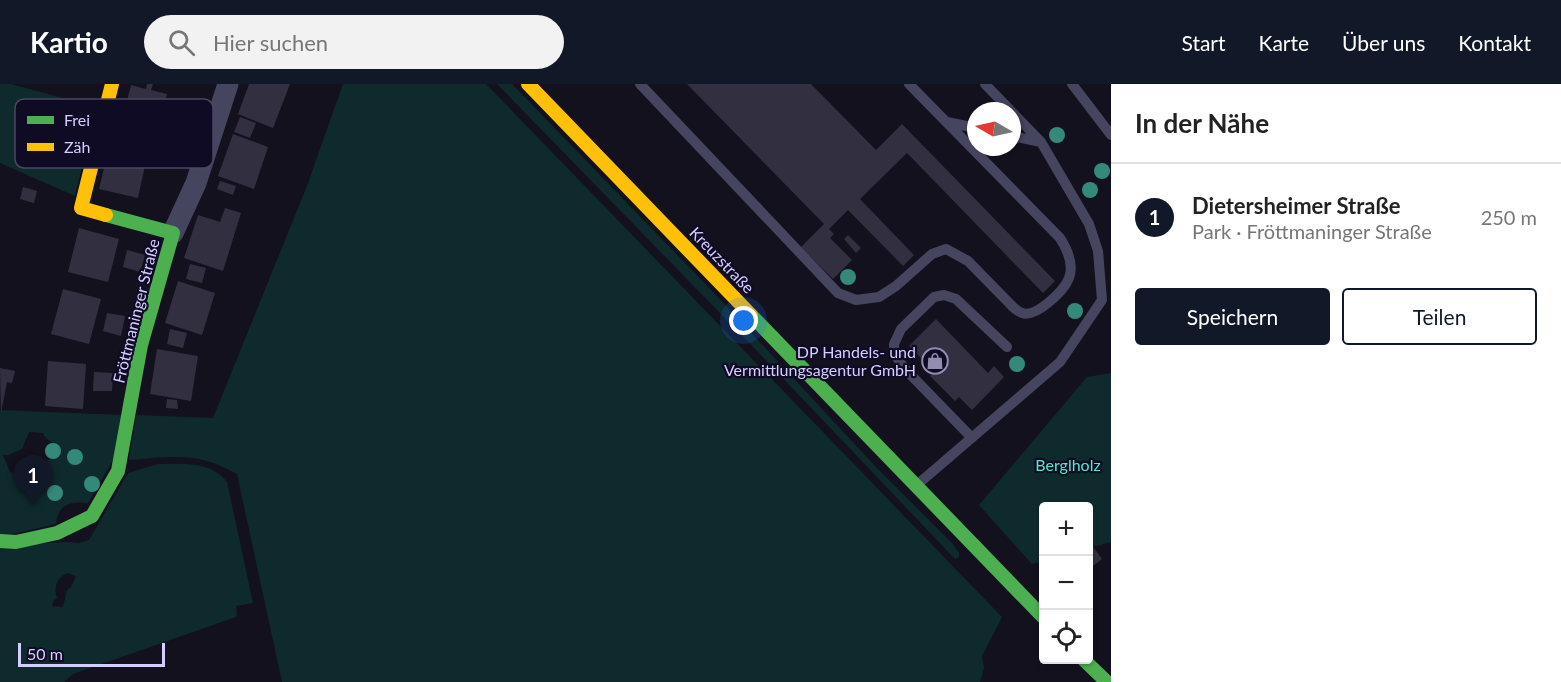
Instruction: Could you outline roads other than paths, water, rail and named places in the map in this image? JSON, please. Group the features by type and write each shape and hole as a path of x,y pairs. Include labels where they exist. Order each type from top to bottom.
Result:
{"main road":[{"name":"Fröttmaninger Straße","path":"108,99 112,84"},
{"name":"Kreuzstraße","path":"528,84 1039,613"},
{"name":"Fröttmaninger Straße","path":"0,541 16,542 57,533 92,516 118,471 141,345 173,233 81,208 91,168"},
{"path":"1088,664 1107,682"}],"street":[{"path":"213,130 228,84"},
{"path":"173,233 201,168"}],"lane":[{"path":"640,84 838,293 856,300 879,297 897,286 932,254 946,249 968,261 1014,308 1023,314 1040,310 1060,291 1069,278 1068,250 1060,238 909,84"},
{"path":"986,84 1003,102"},
{"path":"1072,84 1111,135"},
{"path":"1021,121 1041,142 1089,224 1098,251 1102,300"},
{"path":"946,122 967,126"},
{"path":"1021,138 1041,142"},
{"path":"916,485 1060,362 1102,300 1111,291"},
{"path":"972,438 907,371 894,354 894,344 901,329 934,297 944,295 956,299 1007,347"}],"place":[{"name":"DP Handels- und Vermittlungsagentur GmbH","path":"935,361"},
{"name":"Dietersheimer Straße","path":"33,505"}],"park label":[{"name":"Berglholz","path":"1068,465"}]}
